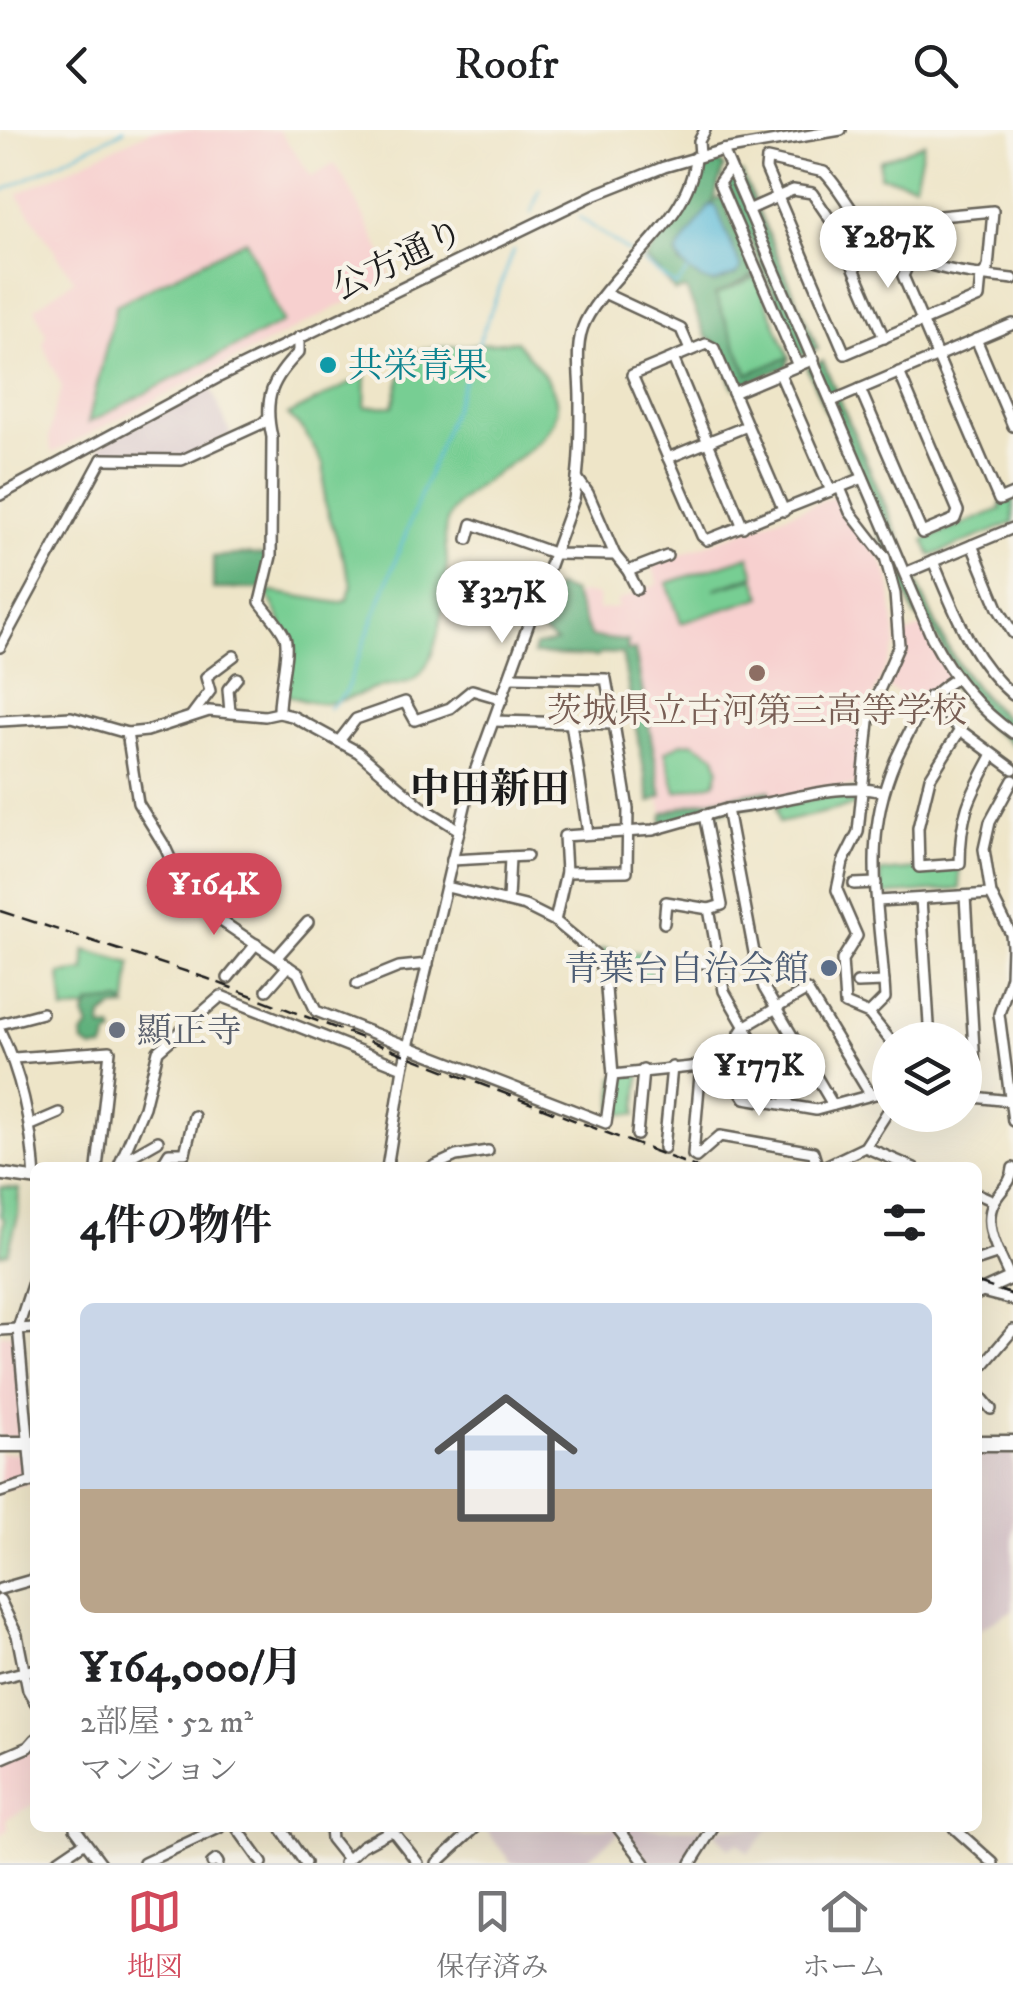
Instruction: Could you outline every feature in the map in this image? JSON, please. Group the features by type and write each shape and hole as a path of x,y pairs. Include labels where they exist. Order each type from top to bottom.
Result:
{"highway":[{"path":"982,1443 1013,1443"},
{"path":"0,1444 30,1444"}],"main road":[{"path":"0,1174 30,1178"},
{"path":"982,1291 1012,1277"}],"street":[{"path":"387,1162 403,1068 470,785 556,554 578,479 580,337 592,310 671,214 691,180 693,158 705,130"},
{"name":"公方通り","path":"0,495 299,337 596,194 723,150 841,130"},
{"path":"682,149 693,158"},
{"path":"723,150 932,638 956,678 984,710 1013,734"},
{"path":"1013,279 981,276 935,268 910,259 864,226 824,172 768,160 766,169 845,354 884,338 922,321 979,297 981,276 988,268 993,211 929,217 910,259 903,276 922,321 938,356 999,500 1013,494"},
{"path":"730,168 719,183 798,366"},
{"path":"748,210 793,190 812,193 838,231 884,338"},
{"path":"606,294 681,329 690,350"},
{"path":"832,400 1013,324"},
{"path":"278,713 285,638 260,602 270,556 272,437 268,418 275,378 299,352 299,337"},
{"path":"976,340 1013,426"},
{"path":"784,511 714,348 706,344 632,375 702,536 708,540 784,511 864,478"},
{"path":"673,358 743,527"},
{"path":"733,393 814,359"},
{"path":"860,388 922,533 955,519 958,511 898,372"},
{"path":"780,374 835,490 885,557 892,573 900,632 896,656 870,711 858,832 842,862 836,890 858,936 842,960 844,1004 868,1014 875,1022"},
{"path":"102,459 182,460 268,418"},
{"path":"668,458 747,426"},
{"path":"94,445 102,459"},
{"path":"0,647 102,459"},
{"path":"578,479 614,554 636,589"},
{"path":"468,539 472,524 556,554 614,554"},
{"path":"905,573 1012,530"},
{"path":"972,545 998,608 1013,633"},
{"path":"628,571 667,556"},
{"path":"933,562 966,637 989,672 1013,695"},
{"path":"192,715 210,691 206,677 234,656"},
{"path":"511,677 606,679 628,809 627,871 566,872"},
{"path":"230,712 228,688 237,678"},
{"path":"868,1014 885,998 874,847 882,792 888,772 930,696 956,678"},
{"path":"338,741 356,719 405,702 414,720 450,708 472,690 503,699"},
{"path":"930,696 960,730 1013,770"},
{"path":"0,722 71,717 127,734 209,711 264,716 278,713 338,741 377,765 422,806 459,830"},
{"path":"494,721 614,724"},
{"path":"571,723 588,833"},
{"path":"960,730 930,778 918,828 919,867 960,864 960,827 970,796 992,756"},
{"path":"127,734 138,803 183,886 196,904 298,973 316,1011 606,1123 613,1075 605,976 595,954 555,921 508,900 446,887"},
{"path":"1013,780 990,822 984,849 991,894 1011,934 1012,976 998,1014 1009,1059 1013,1121"},
{"path":"555,921 566,872 564,836 653,830 727,809 775,804 864,786 882,792"},
{"path":"727,809 756,963 776,1010 833,1105"},
{"path":"664,922 666,902 709,909 722,905 704,815"},
{"path":"452,860 527,856"},
{"path":"508,900 510,857"},
{"path":"854,884 876,883"},
{"path":"878,901 991,894"},
{"path":"964,896 972,1022"},
{"path":"921,899 929,1022"},
{"path":"709,909 724,991 790,1105"},
{"path":"276,958 308,922"},
{"path":"228,978 256,944"},
{"path":"678,961 718,964"},
{"path":"357,984 398,967 428,964"},
{"path":"267,990 288,966"},
{"path":"857,984 884,982"},
{"path":"807,990 870,1094 816,1110 745,1098 739,1090 740,1033 776,1010 807,990"},
{"path":"121,1162 144,1107 158,1051 221,996 403,1068"},
{"path":"34,1162 31,1125 14,1058 0,1027 42,1013"},
{"path":"14,1058 110,1051 98,1162"},
{"path":"613,1075 739,1062"},
{"path":"701,1064 693,1155 696,1157 720,1136 813,1152 817,1162"},
{"path":"664,1148 672,1067"},
{"path":"636,1135 642,1070"},
{"path":"982,1098 1010,1101"},
{"path":"31,1125 59,1112"},
{"path":"164,1162 170,1153 186,1153 194,1116"},
{"path":"832,1162 864,1147 874,1132"},
{"path":"125,1162 158,1141"},
{"path":"864,1147 900,1162"},
{"path":"443,1162 488,1151"},
{"path":"1012,1277 990,1231 991,1207 1012,1178 1013,1168"},
{"path":"982,1196 994,1201"},
{"path":"982,1259 1000,1253"},
{"path":"30,1291 18,1328 30,1427"},
{"path":"982,1292 1013,1300"},
{"path":"0,1330 30,1328"},
{"path":"982,1366 1013,1330"},
{"path":"982,1399 991,1409"},
{"path":"0,1492 30,1483"},
{"path":"0,1588 30,1580"},
{"path":"0,1600 30,1670 0,1678"},
{"path":"0,1759 30,1744"},
{"path":"78,1832 101,1863"},
{"path":"144,1863 211,1832"},
{"path":"239,1832 259,1862"},
{"path":"284,1832 305,1863"},
{"path":"330,1832 345,1861 388,1832"},
{"path":"394,1832 414,1859 399,1863"},
{"path":"437,1863 471,1832"},
{"path":"621,1832 645,1863"},
{"path":"691,1863 710,1832"},
{"path":"958,1832 993,1863"},
{"path":"54,1863 85,1842"}],"shaded area":[{"path":"152,130 279,130 312,177 334,164 347,182 389,268 388,281 52,453 49,439 62,388 43,344 46,334 35,308 74,280 17,194"},
{"path":"210,386 231,435 185,458 104,456 99,446"},
{"name":"茨城県立古河第三高等学校","path":"839,495 882,561 890,581 896,644 870,703 860,784 665,823 660,800 653,801 625,646 585,638 585,619 577,618 577,593 598,595 598,610 618,608 617,601 658,584 652,565"},
{"path":"924,626 954,678 922,706 884,686 900,654 904,635"},
{"path":"15,1333 25,1439 0,1438 0,1335"},
{"path":"1013,1448 1013,1610 982,1628 982,1449"},
{"path":"0,1453 26,1453 30,1483 0,1491"},
{"path":"28,1747 30,1750 30,1807 6,1819 9,1828 0,1836 0,1759"},
{"path":"488,1832 620,1832 582,1863 511,1863"},
{"path":"626,1832 710,1832 691,1863 651,1863"},
{"path":"766,1832 748,1853 738,1843 729,1849 715,1834"}],"green space":[{"path":"924,143 915,184 880,176 880,161"},
{"path":"709,161 724,166 714,200 722,197 754,275 715,295 748,374 789,357 787,366 734,388 716,343 706,337 686,289 675,292 645,259","holes":["713,202 741,268 713,283 680,264 676,253"]},
{"path":"742,173 818,349 801,356 724,180"},
{"path":"246,240 283,322 88,423 116,305"},
{"path":"756,277 789,357 748,374 715,295"},
{"path":"516,341 550,383 557,411 549,429 534,446 471,492 455,508 446,525 447,563 440,626 423,670 410,681 337,701 317,703 283,693 294,648 266,591 339,603 347,600 352,585 324,500 324,466 304,431 288,415 366,375 365,407 393,406 406,357 423,349"},
{"path":"823,361 908,558 892,565 807,368"},
{"path":"1013,499 1013,523 931,556 924,540 1001,509 1000,504"},
{"path":"271,556 261,589 213,589 213,557"},
{"path":"749,556 755,575 714,589 755,578 762,597 681,623 667,583"},
{"path":"914,575 953,656 979,691 1013,724 1013,745 990,729 952,687 955,672 928,621 916,617 900,580"},
{"path":"556,587 572,592 591,637 628,641 627,651 635,650 662,796 650,802 622,654 533,654 535,646 556,642 537,628 547,599"},
{"path":"692,742 715,755 719,768 715,783 676,792 665,752"},
{"path":"769,790 773,801 662,823 663,814 689,805"},
{"path":"853,790 856,805 779,823 776,807"},
{"path":"959,866 960,889 882,895 880,872"},
{"path":"601,949 654,954 650,978 640,979 636,963 604,964"},
{"path":"85,950 131,963 127,1003 64,1011 60,974 85,971"},
{"path":"121,1001 127,1007 113,1008 102,1016 101,1028 112,1029 114,1034 108,1037 104,1048 92,1049 83,1043 82,1035 89,1027 84,1015 90,1004"},
{"path":"640,1073 636,1115 613,1113 614,1077"},
{"path":"1,1187 19,1189 18,1216 8,1253 0,1255 4,1219"}],"water":[{"path":"710,205 716,206 741,268 737,274 713,283 690,272 676,253"}],"waterway":[{"path":"0,192 124,130"},
{"path":"531,213 540,189"},
{"path":"579,217 630,253"},
{"path":"329,708 345,693 514,250"},
{"path":"642,261 676,286 688,271"}],"railway":[{"path":"0,911 206,978 682,1162"},
{"path":"982,1284 1013,1295"}],"place":[{"name":"共栄青果","path":"328,365"},
{"name":"茨城県立古河第三高等学校","path":"757,673"},
{"name":"青葉台自治会館","path":"829,968"},
{"name":"顯正寺","path":"117,1030"}],"district":[{"name":"中田新田","path":"490,788"}]}
